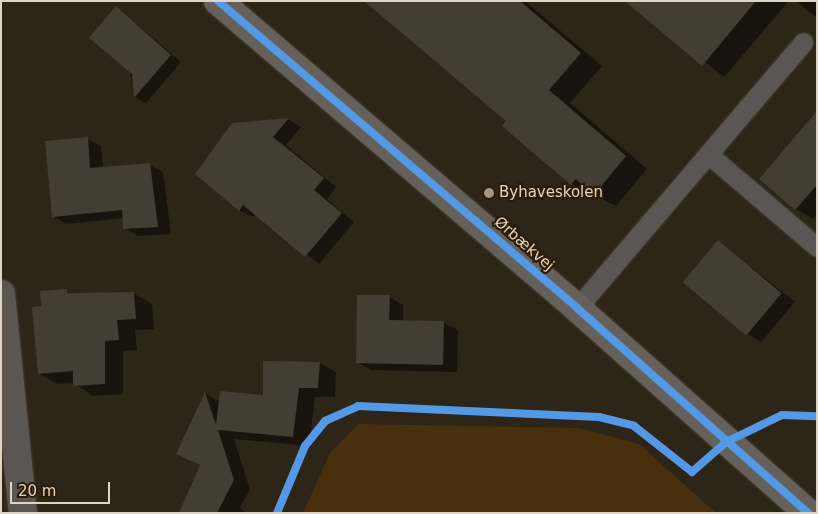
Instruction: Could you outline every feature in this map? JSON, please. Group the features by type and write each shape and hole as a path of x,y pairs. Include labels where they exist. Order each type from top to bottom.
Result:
{"street":[{"name":"Ørbækvej","path":"218,1 577,308 808,513"},
{"path":"1,294 23,513"}],"lane":[{"path":"577,308 803,42"},
{"path":"708,154 817,247"}],"shaded area":[{"path":"358,424 579,428 639,444 716,513 303,513 330,453"}],"building":[{"path":"364,1 520,1 581,53 549,90 626,156 594,195 576,179 571,185 502,126 506,121"},
{"path":"625,1 756,1 702,66"},
{"path":"116,6 171,55 134,98 132,74 89,38"},
{"path":"817,111 817,185 795,210 759,179"},
{"path":"289,118 273,137 324,178 314,190 342,213 305,257 243,205 239,211 195,174 232,123"},
{"path":"88,137 90,168 150,163 158,227 123,229 122,210 52,217 45,141"},
{"path":"718,240 782,293 746,335 683,282"},
{"path":"67,289 67,293 134,292 136,319 117,320 119,340 105,341 105,384 73,386 73,371 38,374 32,307 41,306 40,291"},
{"path":"357,295 390,295 389,320 444,321 443,365 356,363"},
{"path":"263,361 320,362 318,388 299,388 293,437 218,430 234,480 217,513 179,513 200,465 176,454 205,392 216,425 220,391 263,395"}],"cycle path":[{"path":"218,1 577,308 808,513"},
{"path":"277,513 305,446 325,421 358,406 599,417 634,426 692,472 726,442 782,415 817,416"}],"place":[{"name":"Byhaveskolen","path":"489,193"}]}
